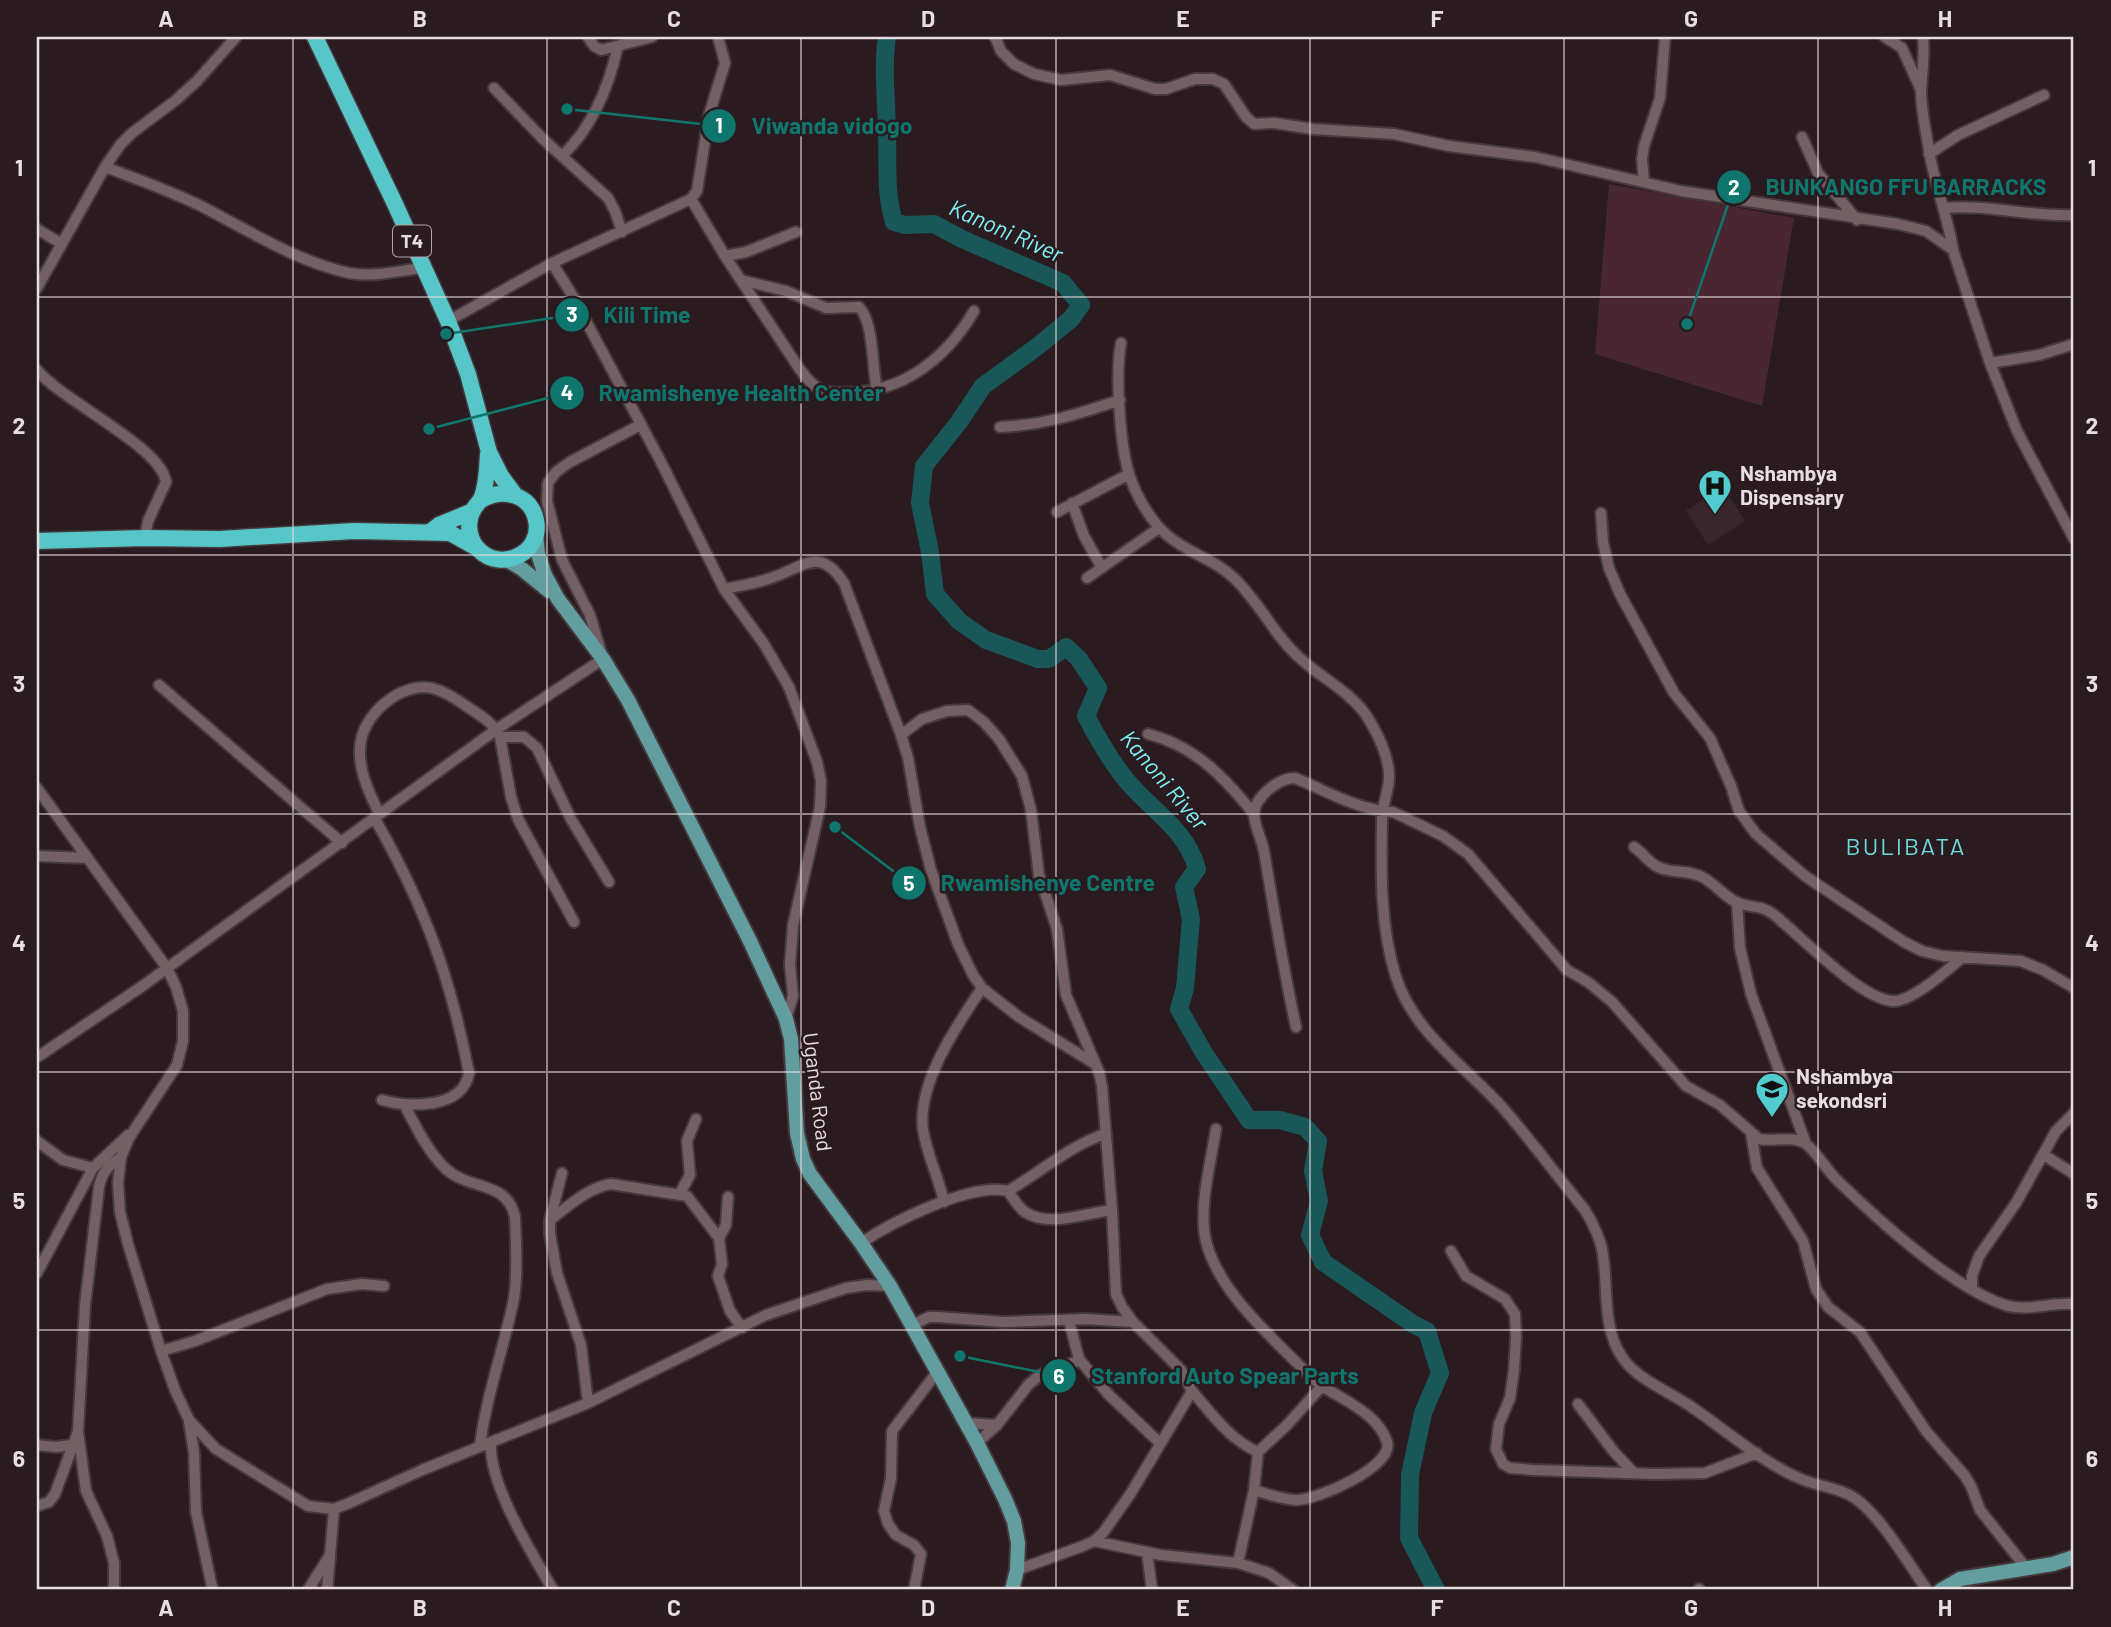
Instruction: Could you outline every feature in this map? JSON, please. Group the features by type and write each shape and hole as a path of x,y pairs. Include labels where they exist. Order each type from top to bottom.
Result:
{"highway":[{"name":"T4","path":"315,37 448,321 468,374 489,452 501,476 515,495 525,501 532,510 536,533"},
{"name":"T4","path":"477,548 469,523 487,480 489,452"},
{"path":"428,533 477,506 491,495 515,495"},
{"path":"37,541 219,539 354,531 450,533 485,555 507,560 526,551 533,543 536,533"}],"main road":[{"name":"Uganda Road","path":"536,533 540,565 558,599 603,659 628,700 750,941 786,1019 794,1072 797,1133 803,1159 821,1190 890,1286 977,1443 1014,1521 1018,1544 1017,1570 1012,1590"},
{"name":"Uganda Road","path":"507,560 537,580 558,599"},
{"path":"1941,1590 1960,1579 2053,1564 2074,1557"}],"street":[{"path":"37,288 105,167 132,133 190,87 236,37"},
{"path":"588,37 598,49 605,50 652,37"},
{"path":"448,321 552,263 691,199 697,191 709,115 725,63 718,37"},
{"path":"995,37 1001,51 1014,64 1045,77 1061,80 1110,75 1154,89 1166,89 1206,77 1224,84 1246,117 1254,124 1274,123 1312,129 1394,134 1449,146 1535,158 1681,191 1915,228 1938,238 1953,250"},
{"path":"1644,183 1642,159 1660,98 1665,37"},
{"path":"1885,37 1902,48 1922,90"},
{"path":"1923,37 1925,63 1922,90 1930,154 1953,250 1990,363 2017,431 2074,539"},
{"path":"563,155 574,144 596,109 618,46"},
{"path":"494,88 543,139 608,198 622,232"},
{"path":"1930,154 1958,135 2044,95"},
{"path":"1802,137 1818,173 1857,220"},
{"path":"105,167 180,196 287,251 350,273 424,268"},
{"path":"691,199 793,359 822,390 877,390 917,373 934,361 960,334 974,311"},
{"path":"1944,208 1981,206 2041,214 2074,215"},
{"path":"37,229 62,244"},
{"path":"725,256 746,252 796,232"},
{"path":"552,263 675,488 723,589 764,644 789,687 817,762 821,781 816,830 809,848 793,925 790,965 793,996 786,1019"},
{"path":"741,280 786,290 826,308 859,307 864,313 869,330 877,390"},
{"path":"1121,344 1118,361 1120,400 1129,474 1137,493 1159,527 1170,538 1235,578 1300,659 1351,698 1366,715 1384,754 1388,770 1382,811 1383,909 1396,976 1404,998 1434,1040 1500,1106 1585,1210 1602,1249 1613,1342 1623,1359 1637,1373 1689,1405 1757,1453 1800,1478 1849,1494 1861,1503 1927,1590"},
{"path":"1990,363 2039,355 2074,344"},
{"path":"37,370 64,395 128,438 160,464 166,482 148,521 145,538"},
{"path":"1000,426 1032,426 1060,420 1120,400"},
{"path":"39,1056 98,1018 377,816 603,659 590,615 562,560 547,501 548,483 556,472 570,462 640,425"},
{"path":"1057,512 1129,474"},
{"path":"1072,503 1084,536 1102,568"},
{"path":"1601,513 1609,568 1620,594 1674,693 1710,738 1739,811 1756,834 1805,876 1904,942 1931,954 2021,961 2074,988"},
{"path":"1087,578 1159,527"},
{"path":"723,589 767,580 817,561 833,566 844,583 901,735 931,870 958,944 973,975 982,988 1018,1017 1096,1063"},
{"path":"159,685 342,843"},
{"path":"382,1100 404,1104 437,1103 457,1093 467,1083 469,1073 442,962 415,893 377,816 366,782 361,740 378,708 419,687 436,689 460,702 498,733 524,737 537,748 571,819 609,882"},
{"path":"901,735 922,719 947,711 968,710 984,722 1005,748 1022,776 1031,810 1039,875 1057,929 1066,995 1096,1063 1104,1099 1116,1293 1133,1322 1181,1370 1192,1391 1227,1431 1258,1452"},
{"path":"498,733 518,819 574,922"},
{"path":"1148,734 1182,746 1203,759 1254,814 1264,848 1280,952 1296,1027"},
{"path":"1254,814 1267,790 1287,778 1295,778 1346,802 1393,811 1443,836 1468,854 1567,970 1588,982 1612,1002 1686,1086 1720,1105 1759,1139 1790,1139 1806,1144"},
{"path":"37,788 167,968 183,1011 181,1054 172,1075 136,1128 121,1157 118,1182 120,1212 128,1244 175,1390 190,1420 216,1449 307,1506 334,1509 588,1403 766,1315 835,1291 867,1285 890,1286"},
{"path":"1634,847 1654,866 1693,873 1737,902 1766,909 1877,998 1901,1001 1963,957"},
{"path":"37,856 88,858"},
{"path":"1737,902 1740,947 1751,994 1806,1144 1838,1181 1898,1235 1972,1290 2016,1307 2074,1304"},
{"path":"944,1202 926,1146 923,1108 941,1056 982,988"},
{"path":"404,1104 425,1142 448,1171 458,1178 501,1193 512,1205 515,1217 513,1300 502,1355 484,1417 480,1446"},
{"path":"1972,1290 1972,1276 1979,1256 2016,1203 2056,1131 2074,1113"},
{"path":"677,1194 690,1175 687,1141 696,1119"},
{"path":"37,1273 93,1168 136,1128"},
{"path":"1216,1129 1205,1195 1206,1244 1215,1265 1264,1331 1322,1387 1355,1406 1377,1425 1388,1444 1385,1457 1341,1486 1311,1498 1296,1500 1254,1490"},
{"path":"1751,1133 1756,1168 1803,1241 1816,1289 1828,1307 1860,1332 1920,1424 1965,1476 1980,1510 2027,1569"},
{"path":"861,1243 900,1220 944,1202 990,1189 1008,1191 1079,1143 1105,1134"},
{"path":"37,1141 63,1160 93,1168"},
{"path":"2044,1155 2074,1174"},
{"path":"114,1590 114,1563 107,1536 86,1491 78,1432 85,1305 99,1187 108,1165 121,1157"},
{"path":"562,1173 550,1220 557,1273 581,1345 588,1403"},
{"path":"550,1220 599,1186 611,1184 687,1196 719,1238 722,1264 718,1276 730,1311 742,1328"},
{"path":"1008,1191 1023,1210 1044,1218 1056,1219 1112,1210"},
{"path":"719,1238 726,1226 728,1197"},
{"path":"1451,1251 1466,1276 1505,1299 1515,1314 1514,1370 1510,1398 1499,1424 1496,1449 1499,1459 1510,1468 1705,1473 1757,1453"},
{"path":"161,1351 195,1341 327,1289 362,1284 384,1286"},
{"path":"912,1325 929,1317 1004,1322 1102,1319 1133,1322"},
{"path":"1069,1321 1079,1359 1109,1395 1160,1443"},
{"path":"977,1443 997,1424 1029,1384 1040,1375 1079,1359"},
{"path":"914,1590 920,1555 914,1545 896,1535 888,1524 884,1511 891,1478 892,1431 938,1371"},
{"path":"1238,1563 1254,1490 1258,1452 1322,1387"},
{"path":"1017,1570 1094,1541 1116,1516 1192,1391"},
{"path":"1578,1404 1614,1452 1634,1473"},
{"path":"190,1420 196,1512 212,1587"},
{"path":"966,1423 997,1424"},
{"path":"37,1507 49,1502 55,1494 78,1432"},
{"path":"491,1442 492,1465 498,1481 553,1590"},
{"path":"37,1445 71,1445"},
{"path":"327,1590 334,1509"},
{"path":"1094,1541 1147,1552 1238,1563 1269,1573 1293,1590"},
{"path":"1147,1552 1152,1590"},
{"path":"308,1590 330,1555"}],"shaded area":[{"path":"1609,184 1794,218 1762,406 1595,354"},
{"name":"Nshambya Dispensary","path":"1723,486 1745,521 1708,545 1686,511"}],"waterway":[{"name":"Kanoni River","path":"887,37 885,74 888,179 894,222 905,225 934,224 1063,283 1081,305 1071,319 983,386 924,466 920,503 935,594 959,621 986,640 1038,659 1049,659 1066,647 1079,659 1098,688 1086,716 1099,739 1123,776 1175,830 1192,854 1197,869 1184,887 1191,919 1185,988 1179,1009 1204,1053 1249,1120 1280,1120 1305,1127 1318,1141 1313,1171 1319,1201 1310,1235 1323,1262 1427,1331 1440,1373 1423,1413 1410,1475 1409,1538 1436,1590"}],"place":[{"name":"Viwanda vidogo","path":"567,109"},
{"name":"BUNKANGO FFU BARRACKS","path":"1687,324"},
{"name":"Kili Time","path":"446,334"},
{"name":"Rwamishenye Health Center","path":"429,429"},
{"name":"Nshambya Dispensary","path":"1715,516"},
{"name":"Rwamishenye Centre","path":"835,827"},
{"name":"Nshambya sekondsri","path":"1772,1119"},
{"name":"Stanford Auto Spear Parts","path":"960,1356"}],"district":[{"name":"BULIBATA","path":"1906,847"}]}
